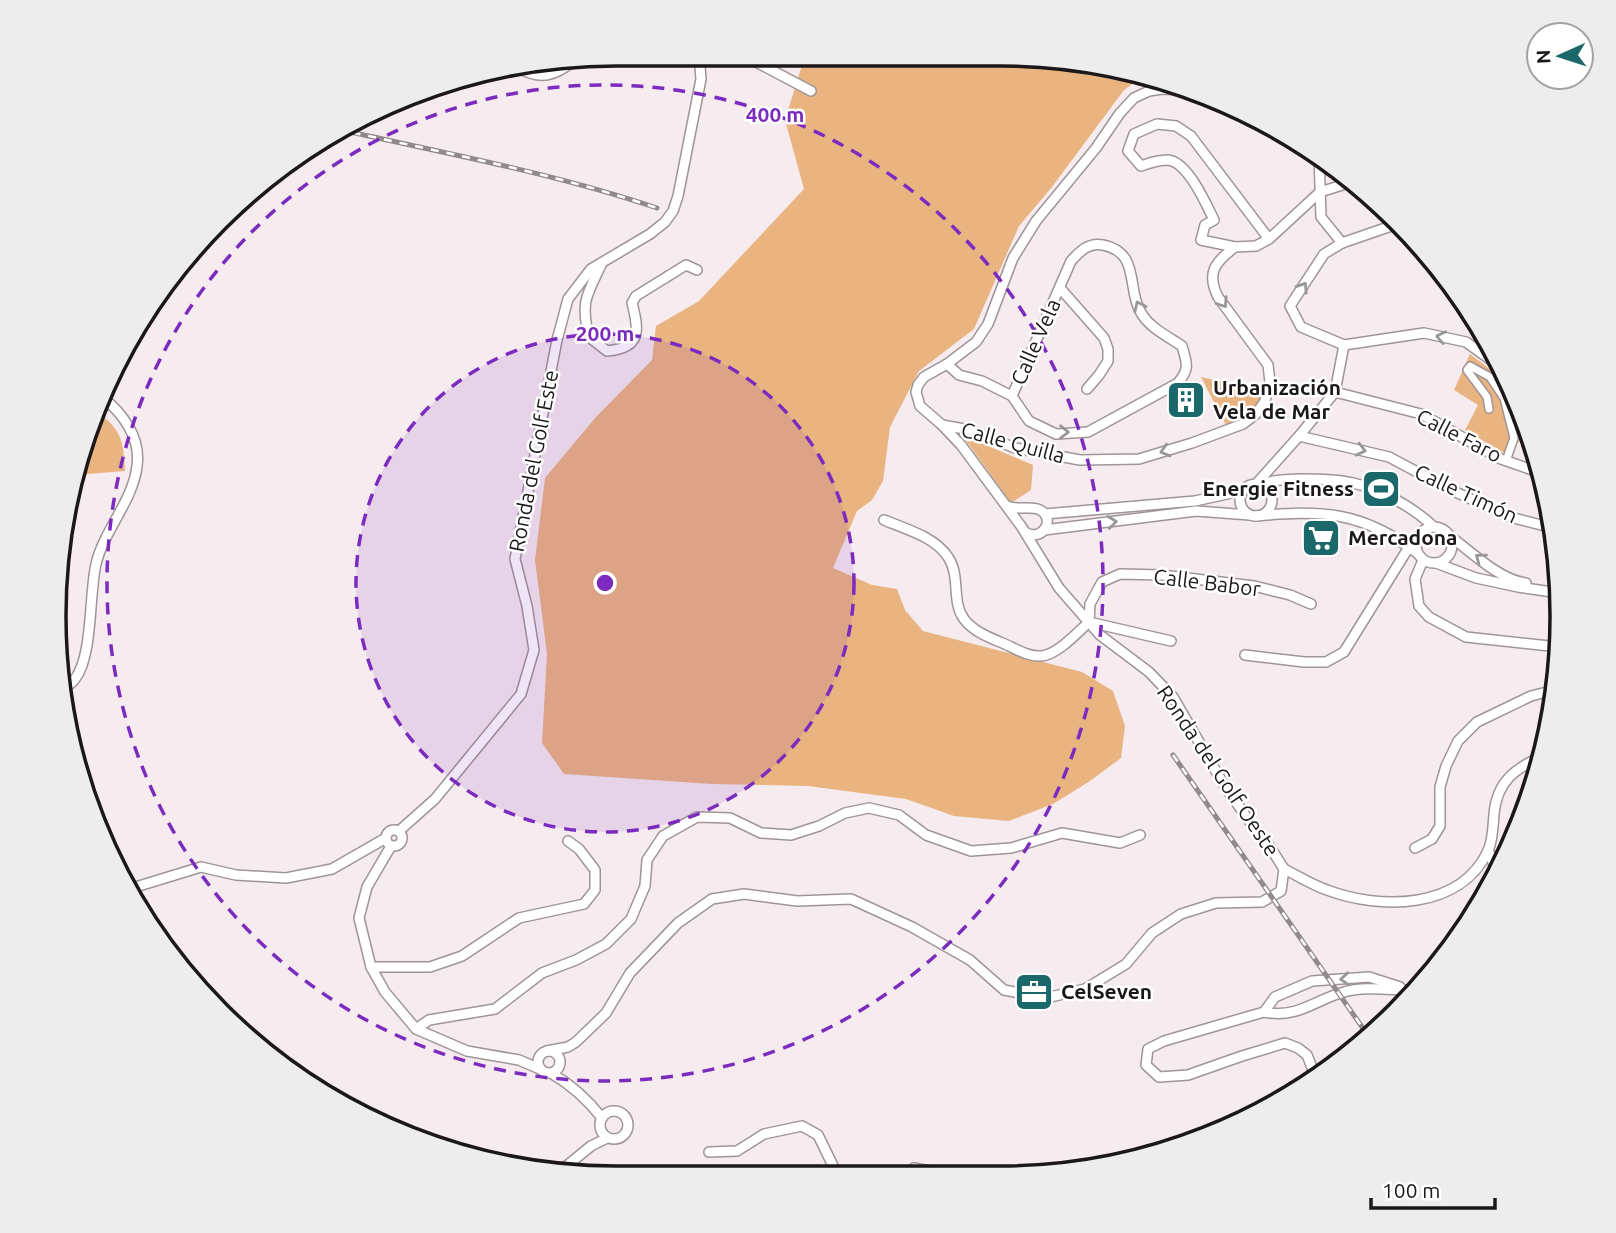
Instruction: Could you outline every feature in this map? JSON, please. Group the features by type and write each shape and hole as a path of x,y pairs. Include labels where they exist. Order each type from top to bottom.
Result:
{"street":[{"name":"Ronda del Golf Este","path":"399,831 435,799 521,694 534,650 527,606 515,559 557,340 568,299 591,269 650,234 665,222 673,211 701,79 700,66"},
{"path":"764,66 811,91"},
{"path":"531,73 547,76 560,70"},
{"name":"Ronda del Golf Oeste","path":"1157,90 1134,98 1036,221 1013,258 988,324 976,342 924,377 916,393 920,406 961,445 1022,528 1059,589 1100,635 1149,672 1172,697 1224,785 1284,869"},
{"path":"1269,239 1191,136 1176,126 1157,124 1134,134 1128,151 1141,166 1168,160 1180,165 1199,191 1214,220 1205,226 1201,240 1235,247 1256,247 1269,239 1320,192 1341,186"},
{"path":"1320,170 1321,217 1342,243"},
{"path":"1388,228 1342,243 1324,254 1290,306 1301,327 1344,345 1423,333 1466,342 1482,354"},
{"name":"Calle Vela","path":"947,364 959,375 1012,396 1029,421 1056,435 1088,432 1178,383 1185,374 1187,363 1182,346 1144,317 1134,300 1129,264 1122,253 1112,247 1095,243 1081,249 1070,261 1012,396"},
{"name":"Calle Quilla","path":"942,425 970,430 1015,448 1080,460 1139,459 1243,424 1256,414 1265,401 1270,382 1268,365 1212,286 1214,269 1222,257 1235,247"},
{"path":"603,262 586,296 584,309 589,337 607,351 626,346 634,340 638,327 632,303 636,296 686,265 697,270"},
{"name":"Calle Vela","path":"1060,288 1104,338 1108,349 1108,361 1087,389"},
{"path":"1259,484 1335,392 1344,345"},
{"path":"1489,409 1487,397 1468,370 1470,366 1490,377 1504,398 1514,438 1506,461"},
{"name":"Calle Faro","path":"1335,392 1421,414 1476,446 1529,469"},
{"path":"71,684 75,680 85,657 99,552 131,488 138,464 135,438 120,414 109,404"},
{"name":"Calle Timón","path":"1299,436 1389,457 1510,517 1542,525"},
{"path":"1045,514 1195,501 1241,491 1248,485 1271,480 1315,479 1354,483 1393,498 1434,527"},
{"path":"1241,491 1242,510 1253,516 1266,513 1272,503 1270,492 1259,484"},
{"path":"1005,506 1013,509 1038,509 1045,514 1047,522 1035,545 1037,552"},
{"path":"1030,509 1021,518 1022,528 1030,535 1196,511 1253,516 1312,512 1351,518 1381,530 1420,557 1436,564 1476,578 1548,591"},
{"path":"884,520 939,546 950,559 955,572 958,603 964,619 982,634 1025,653 1042,656 1065,645 1089,622 1171,641"},
{"path":"1548,586 1519,582 1497,572 1440,528 1428,527 1418,535 1416,547 1420,557 1416,579 1419,606 1429,617 1466,636 1548,646"},
{"path":"1436,564 1451,554 1450,536"},
{"path":"1245,655 1326,662 1343,652 1409,547"},
{"name":"Calle Babor","path":"1089,622 1090,604 1102,582 1120,574 1254,586 1290,595 1311,604"},
{"path":"1415,848 1432,839 1440,825 1440,787 1458,741 1477,722 1531,696 1544,693"},
{"path":"519,1060 568,1047 576,1042 606,1013 630,973 678,923 712,899 744,894 797,901 851,899 912,927 970,960 1004,990 1046,998 1085,989 1126,964 1152,933 1181,914 1216,904 1262,902 1281,891 1284,869 1327,890 1366,901 1399,903 1433,897 1455,888 1475,871 1488,850 1498,793 1508,776 1530,762"},
{"path":"416,1029 429,1020 495,1009 542,972 576,960 606,944 631,919 645,886 647,860 663,836 697,817 730,818 761,833 791,835 819,826 845,813 869,808 899,815 926,835 971,851 1011,848 1062,833 1120,844 1140,835"},
{"path":"137,886 201,867 236,875 286,878 332,869 388,842 398,845 402,841 399,831 391,830 387,834 388,842 367,887 359,918 371,967 385,992 416,1029 467,1052 519,1060 543,1071 556,1068 568,1047"},
{"path":"371,967 430,967 463,956 519,918 584,904 595,890 594,870 579,849 568,841"},
{"path":"1488,850 1492,861"},
{"path":"1264,1012 1275,997 1312,981 1368,977 1404,988"},
{"path":"1312,1069 1307,1055 1285,1043 1188,1075 1159,1077 1146,1065 1148,1049 1164,1041 1264,1012 1279,1015 1300,1010 1344,992 1402,991"},
{"path":"545,1052 556,1054 556,1068 562,1080 605,1115"},
{"path":"540,1069 538,1058 545,1052"},
{"path":"569,1164 591,1146 607,1138 623,1136 628,1127 623,1115 615,1111 605,1115 591,1146"},
{"path":"709,1152 737,1152 764,1134 802,1126 818,1135 833,1166"},
{"path":"600,1129 607,1138"}],"shaded area":[{"path":"802,66 1000,66 1071,71 1134,83 1124,90 1052,187 1019,226 974,329 919,371 890,427 883,481 872,500 857,511 833,568 872,585 897,589 905,610 923,631 1082,672 1113,691 1125,726 1121,758 1053,804 1009,821 954,816 906,799 808,786 712,784 564,774 542,743 547,654 535,560 545,478 596,417 652,360 656,326 699,301 804,189 785,120"},
{"path":"1470,354 1492,371 1520,440 1508,455 1465,430 1478,405 1454,390"},
{"path":"1201,377 1253,389 1262,400 1248,418 1227,427"},
{"path":"104,418 112,424 120,437 125,471 85,474"},
{"path":"962,435 1033,465 1031,490 1011,503"}],"railway":[{"path":"355,133 538,174 657,208"},
{"path":"1173,755 1363,1029"}],"place":[{"name":"Urbanización Vela de Mar","path":"1186,400"},
{"name":"Energie Fitness","path":"1381,489"},
{"name":"Mercadona","path":"1321,538"},
{"name":"CelSeven","path":"1034,992"}]}
